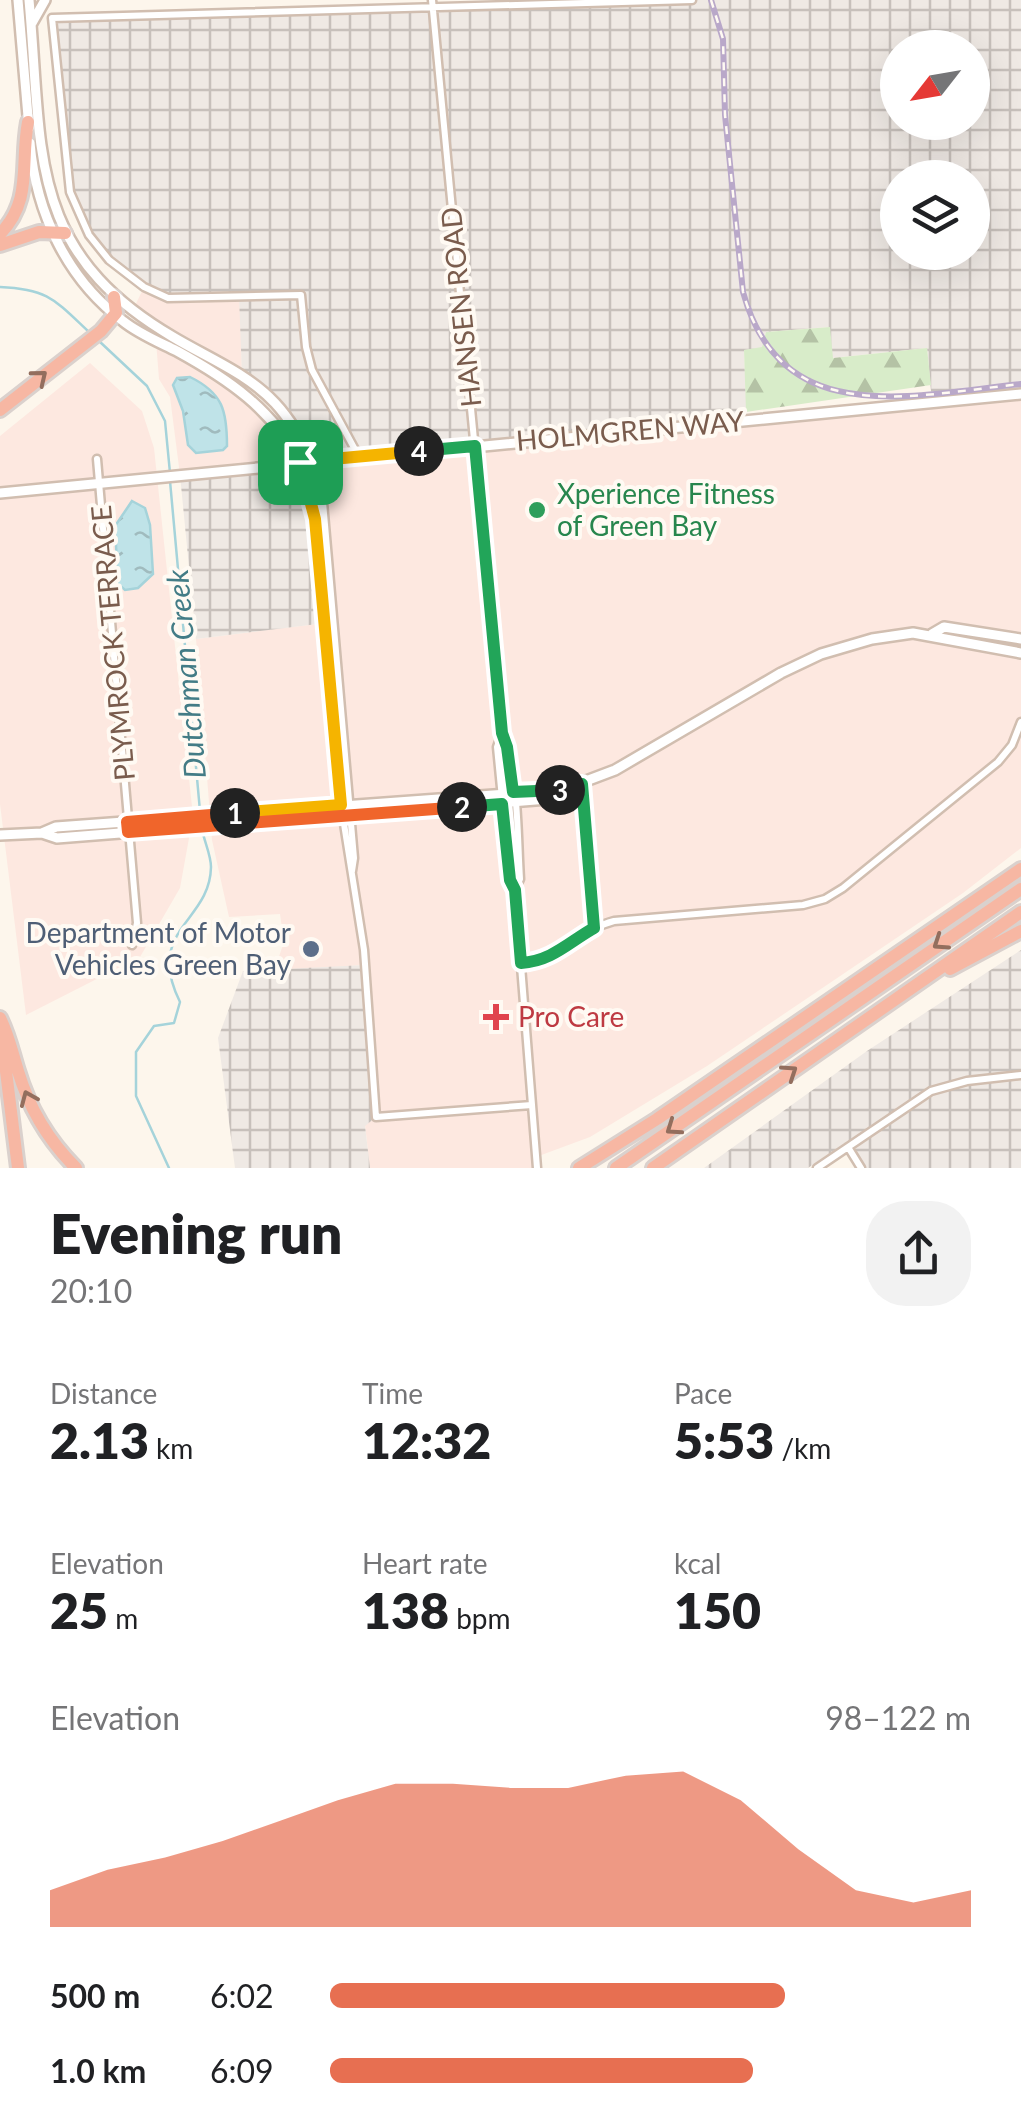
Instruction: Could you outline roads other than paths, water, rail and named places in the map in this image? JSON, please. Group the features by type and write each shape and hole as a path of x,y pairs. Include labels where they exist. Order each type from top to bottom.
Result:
{"highway":[{"path":"0,234 22,199 28,122"},
{"path":"0,246 32,233 58,232"},
{"path":"0,410 120,318 114,297"},
{"path":"931,930 1021,861"},
{"path":"579,1168 1021,870"},
{"path":"616,1168 1021,889"},
{"path":"653,1168 1021,912"},
{"path":"933,974 962,964 1021,931"},
{"path":"0,1019 18,1168"},
{"path":"0,1019 35,1113 76,1168"},
{"path":"588,1168 610,1150"}],"street":[{"path":"18,0 34,177 80,278 120,318 236,386 282,432 300,462 315,519 354,858 352,872 364,950 376,1118 532,1106"},
{"path":"29,0 41,151 58,232 87,268 132,312 259,388 277,405 313,461 324,502 346,810"},
{"path":"31,26 45,0"},
{"path":"359,457 312,370 301,294 161,296 120,270 89,235 74,207 66,174 52,18 432,4 692,0"},
{"name":"HANSEN ROAD","path":"432,4 502,733 497,748 508,798 510,880 515,890 537,1168"},
{"name":"HOLMGREN WAY","path":"0,493 1021,394"},
{"name":"PLYMROCK TERRACE","path":"97,459 138,923 132,944"},
{"path":"931,634 944,628 1021,642"},
{"path":"1,836 42,832 57,838 206,815 508,798 548,800 562,790 619,768 801,662 872,640 913,633 1021,653"},
{"path":"944,640 969,636 1021,642"},
{"path":"521,963 553,956 594,928 628,919 803,905 825,899 998,762 1012,745 1021,722"},
{"path":"582,784 594,928"},
{"path":"128,827 207,827 346,810"},
{"path":"817,1168 920,1097 967,1080 1021,1075"},
{"path":"848,1147 860,1168"}],"water":[{"path":"190,377 210,390 221,404 227,434 223,450 196,453 188,445 183,411 173,385 177,378"},
{"path":"132,501 145,508 150,525 153,574 138,588 125,590 118,584 115,526"}],"waterway":[{"name":"Dutchman Creek","path":"0,287 29,290 50,298 89,332"},
{"name":"Dutchman Creek","path":"99,341 147,386 165,421 170,473"},
{"name":"Dutchman Creek","path":"170,481 200,811"},
{"name":"Dutchman Creek","path":"169,1168 136,1096 136,1052 154,1026 174,1023 180,1002 171,978 170,958 174,942 208,886 211,867 202,829"}],"railway":[{"path":"711,0 723,39 725,115 743,292 761,336 787,367 819,385 856,394 937,394 1021,384"}],"place":[{"name":"Xperience Fitness of Green Bay","path":"537,510"},
{"name":"Department of Motor Vehicles Green Bay","path":"311,949"},
{"name":"Pro Care","path":"496,1017"}]}
